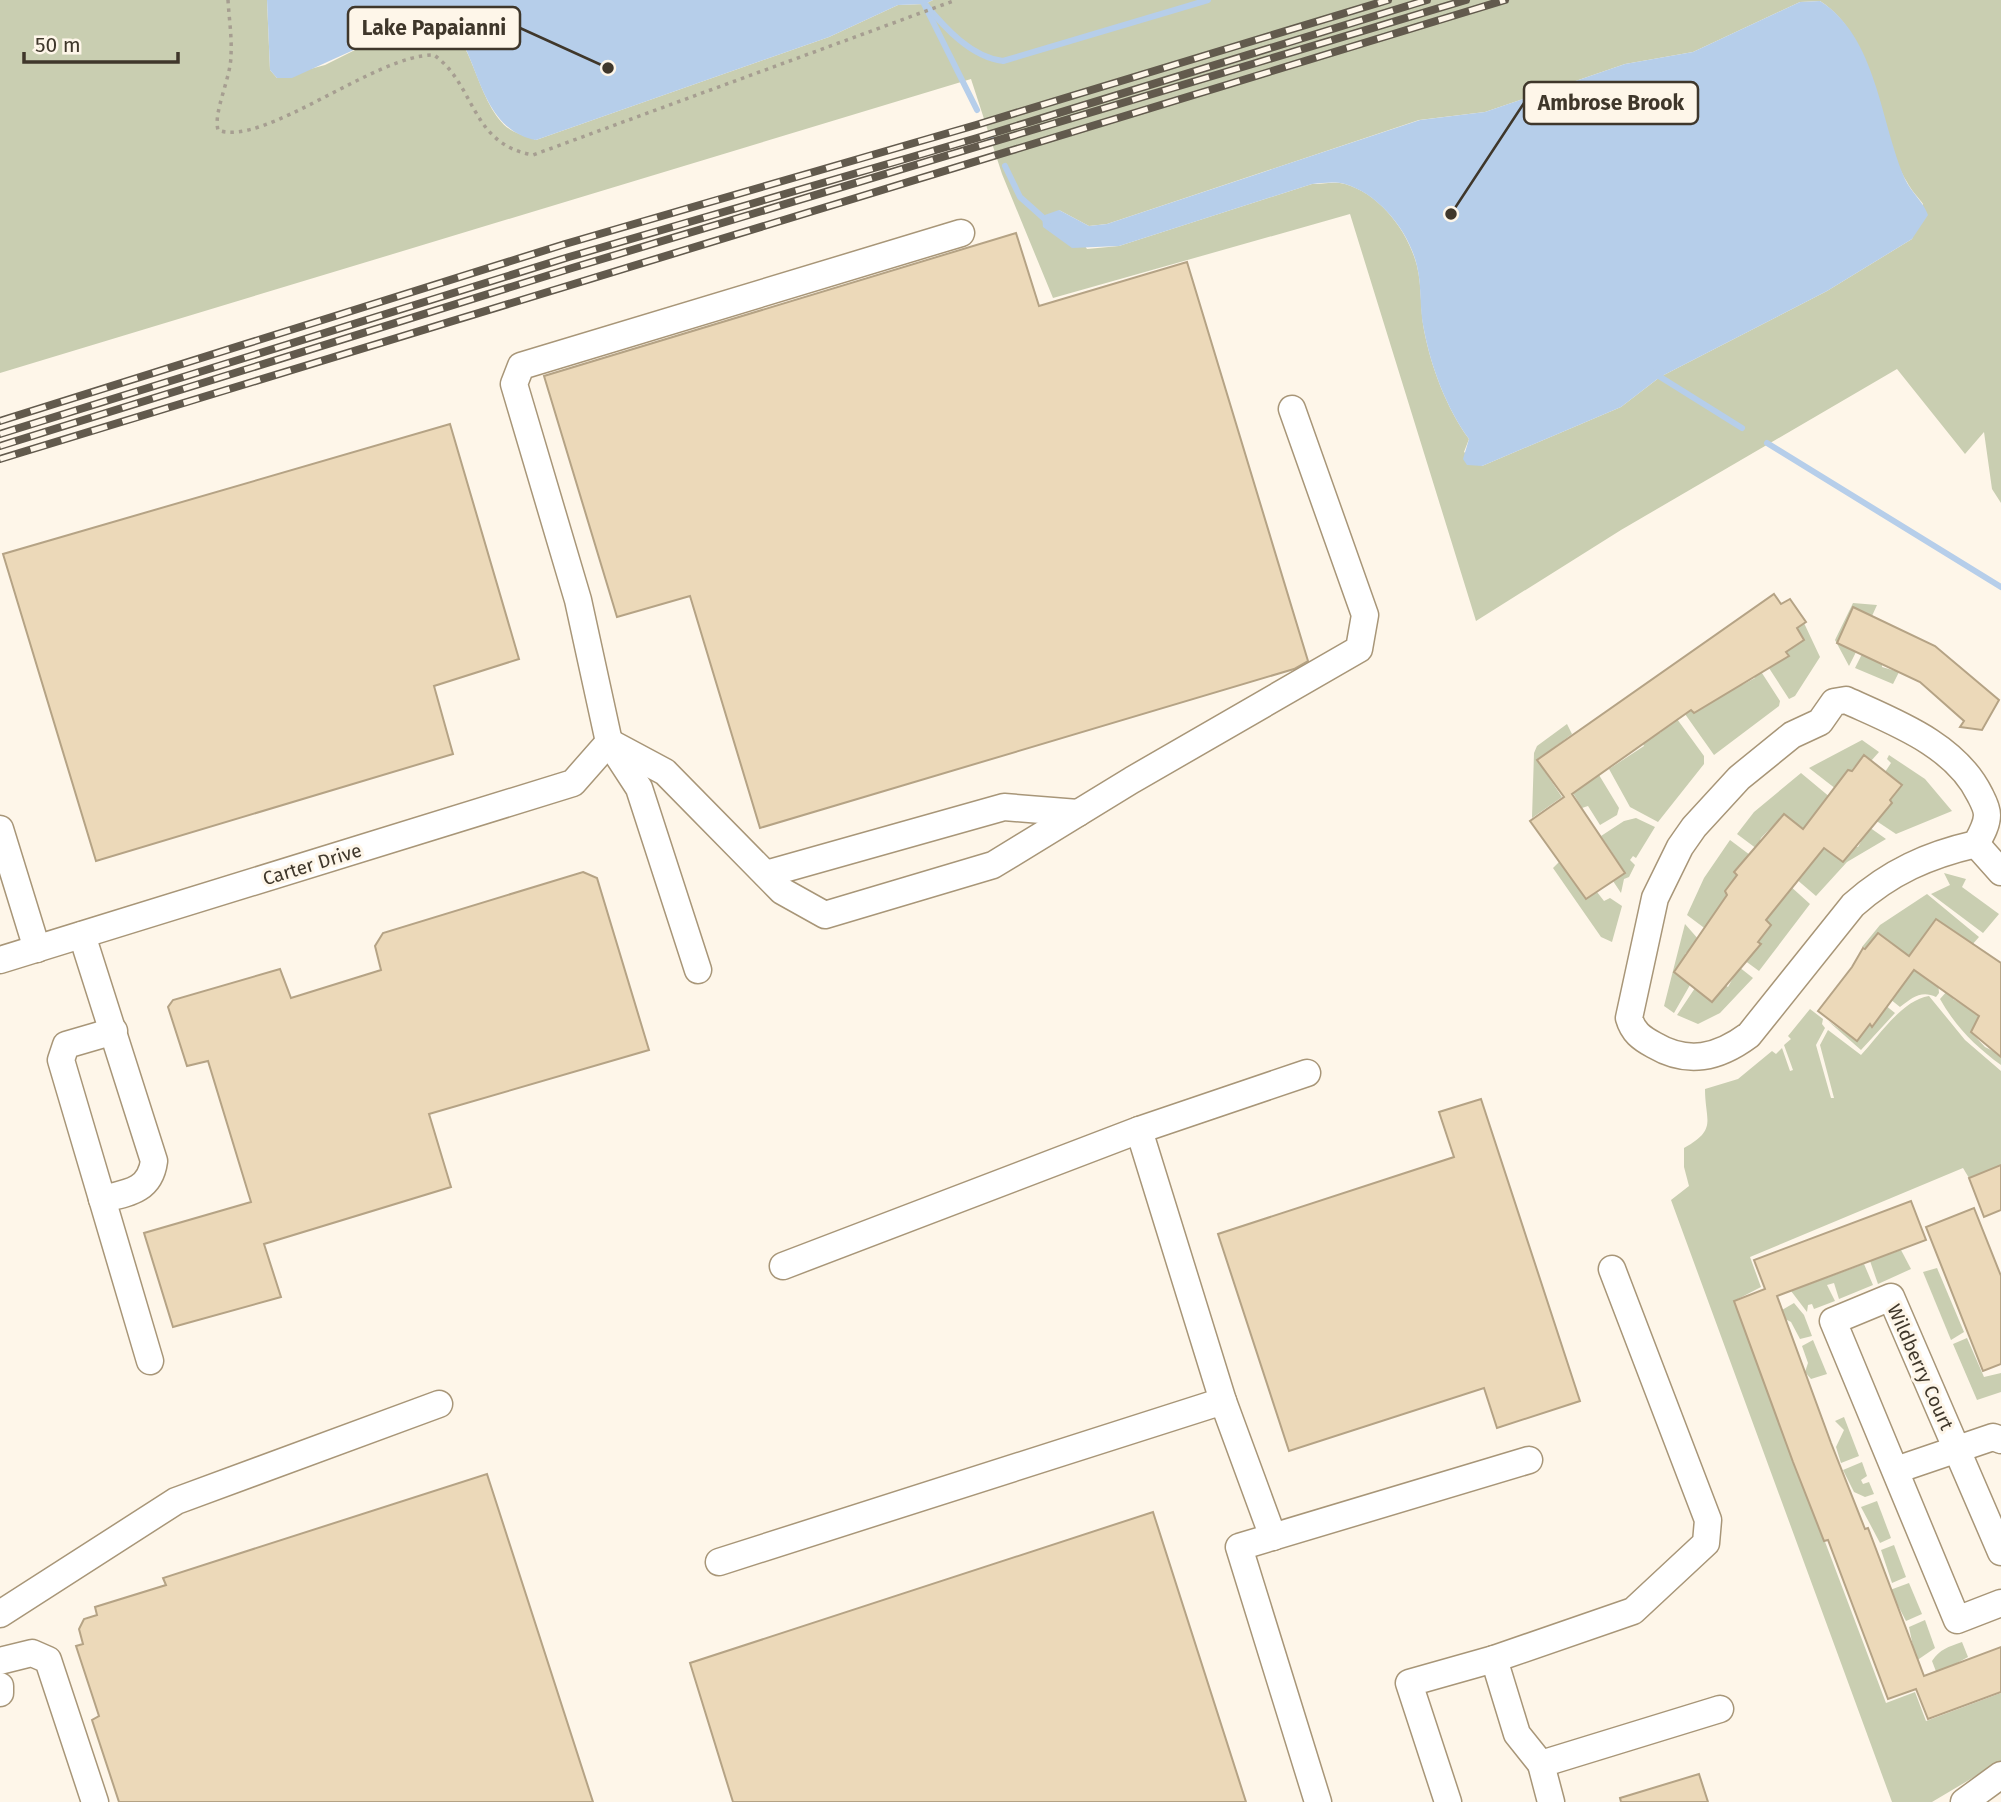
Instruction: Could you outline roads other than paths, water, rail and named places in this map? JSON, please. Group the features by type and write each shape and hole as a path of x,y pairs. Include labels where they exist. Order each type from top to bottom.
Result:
{"street":[{"path":"698,970 639,788 609,742 578,600 514,384 521,366 961,233"},
{"path":"609,742 665,772 782,891 825,915 993,865 1359,649 1365,615 1292,410"},
{"path":"1846,700 1903,726 1933,744 1959,766 1976,786 1988,811 1986,824 1976,844 1938,853 1913,863 1870,890 1853,905 1749,1035 1735,1046 1702,1058 1685,1058 1668,1053 1632,1029 1629,1009 1646,930 1655,898 1680,848 1694,827 1734,783 1793,735 1820,722 1834,702 1846,700"},
{"name":"Carter Drive","path":"0,960 573,783 609,742"},
{"path":"766,874 1004,807 1078,813"},
{"path":"0,829 37,949"},
{"path":"1976,844 2001,872"},
{"path":"82,935 154,1161 145,1185 102,1199"},
{"path":"114,1031 66,1045 61,1055 150,1360"},
{"path":"783,1266 1139,1130 1307,1073"},
{"path":"1139,1130 1223,1401 1273,1537"},
{"path":"1448,1802 1409,1683 1494,1659 1633,1611 1706,1543 1708,1520 1612,1269"},
{"name":"Wildberry Court","path":"2001,1552 1891,1297 1833,1321 1957,1620 2001,1603"},
{"path":"719,1562 1223,1401"},
{"path":"0,1614 176,1501 439,1404"},
{"name":"Wildberry Court","path":"1896,1470 1958,1450 1998,1432"},
{"path":"1318,1802 1239,1547 1529,1460"},
{"path":"0,1661 32,1653 41,1656 52,1667 95,1802"},
{"path":"1494,1659 1517,1734 1541,1764 1551,1802"},
{"path":"0,1686 0,1693"},
{"path":"1541,1764 1720,1709"},
{"path":"1964,1802 2001,1775"}],"water":[{"path":"267,0 933,0 925,4 898,5 829,37 536,140 515,132 499,118 463,44 454,30 441,23 369,43 292,78 277,78 270,70"},
{"path":"1820,1 1839,17 1854,36 1875,82 1905,179 1928,215 1912,239 1827,291 1660,377 1621,407 1482,466 1467,465 1463,459 1469,439 1447,401 1431,358 1422,322 1419,274 1413,253 1400,227 1391,216 1381,205 1358,189 1328,182 1312,184 1119,246 1072,248 1043,227 1042,216 1059,210 1089,226 1107,224 1420,120 1485,112 1625,64 1693,52 1800,2"}],"waterway":[{"path":"922,0 977,110"},
{"path":"925,4 959,40 980,54 1003,61 1208,0"},
{"path":"990,135 993,142"},
{"path":"1005,166 1020,197 1048,222"},
{"path":"1654,373 1742,428"},
{"path":"1767,443 2001,587"}],"railway":[{"path":"0,421 565,244 976,125 1388,0"},
{"path":"0,434 569,257 977,138 1427,0"},
{"path":"0,446 572,268 1466,0"},
{"path":"0,459 1505,0"}],"place":[{"name":"Lake Papaianni","path":"608,68"},
{"name":"Ambrose Brook","path":"1451,214"}]}
